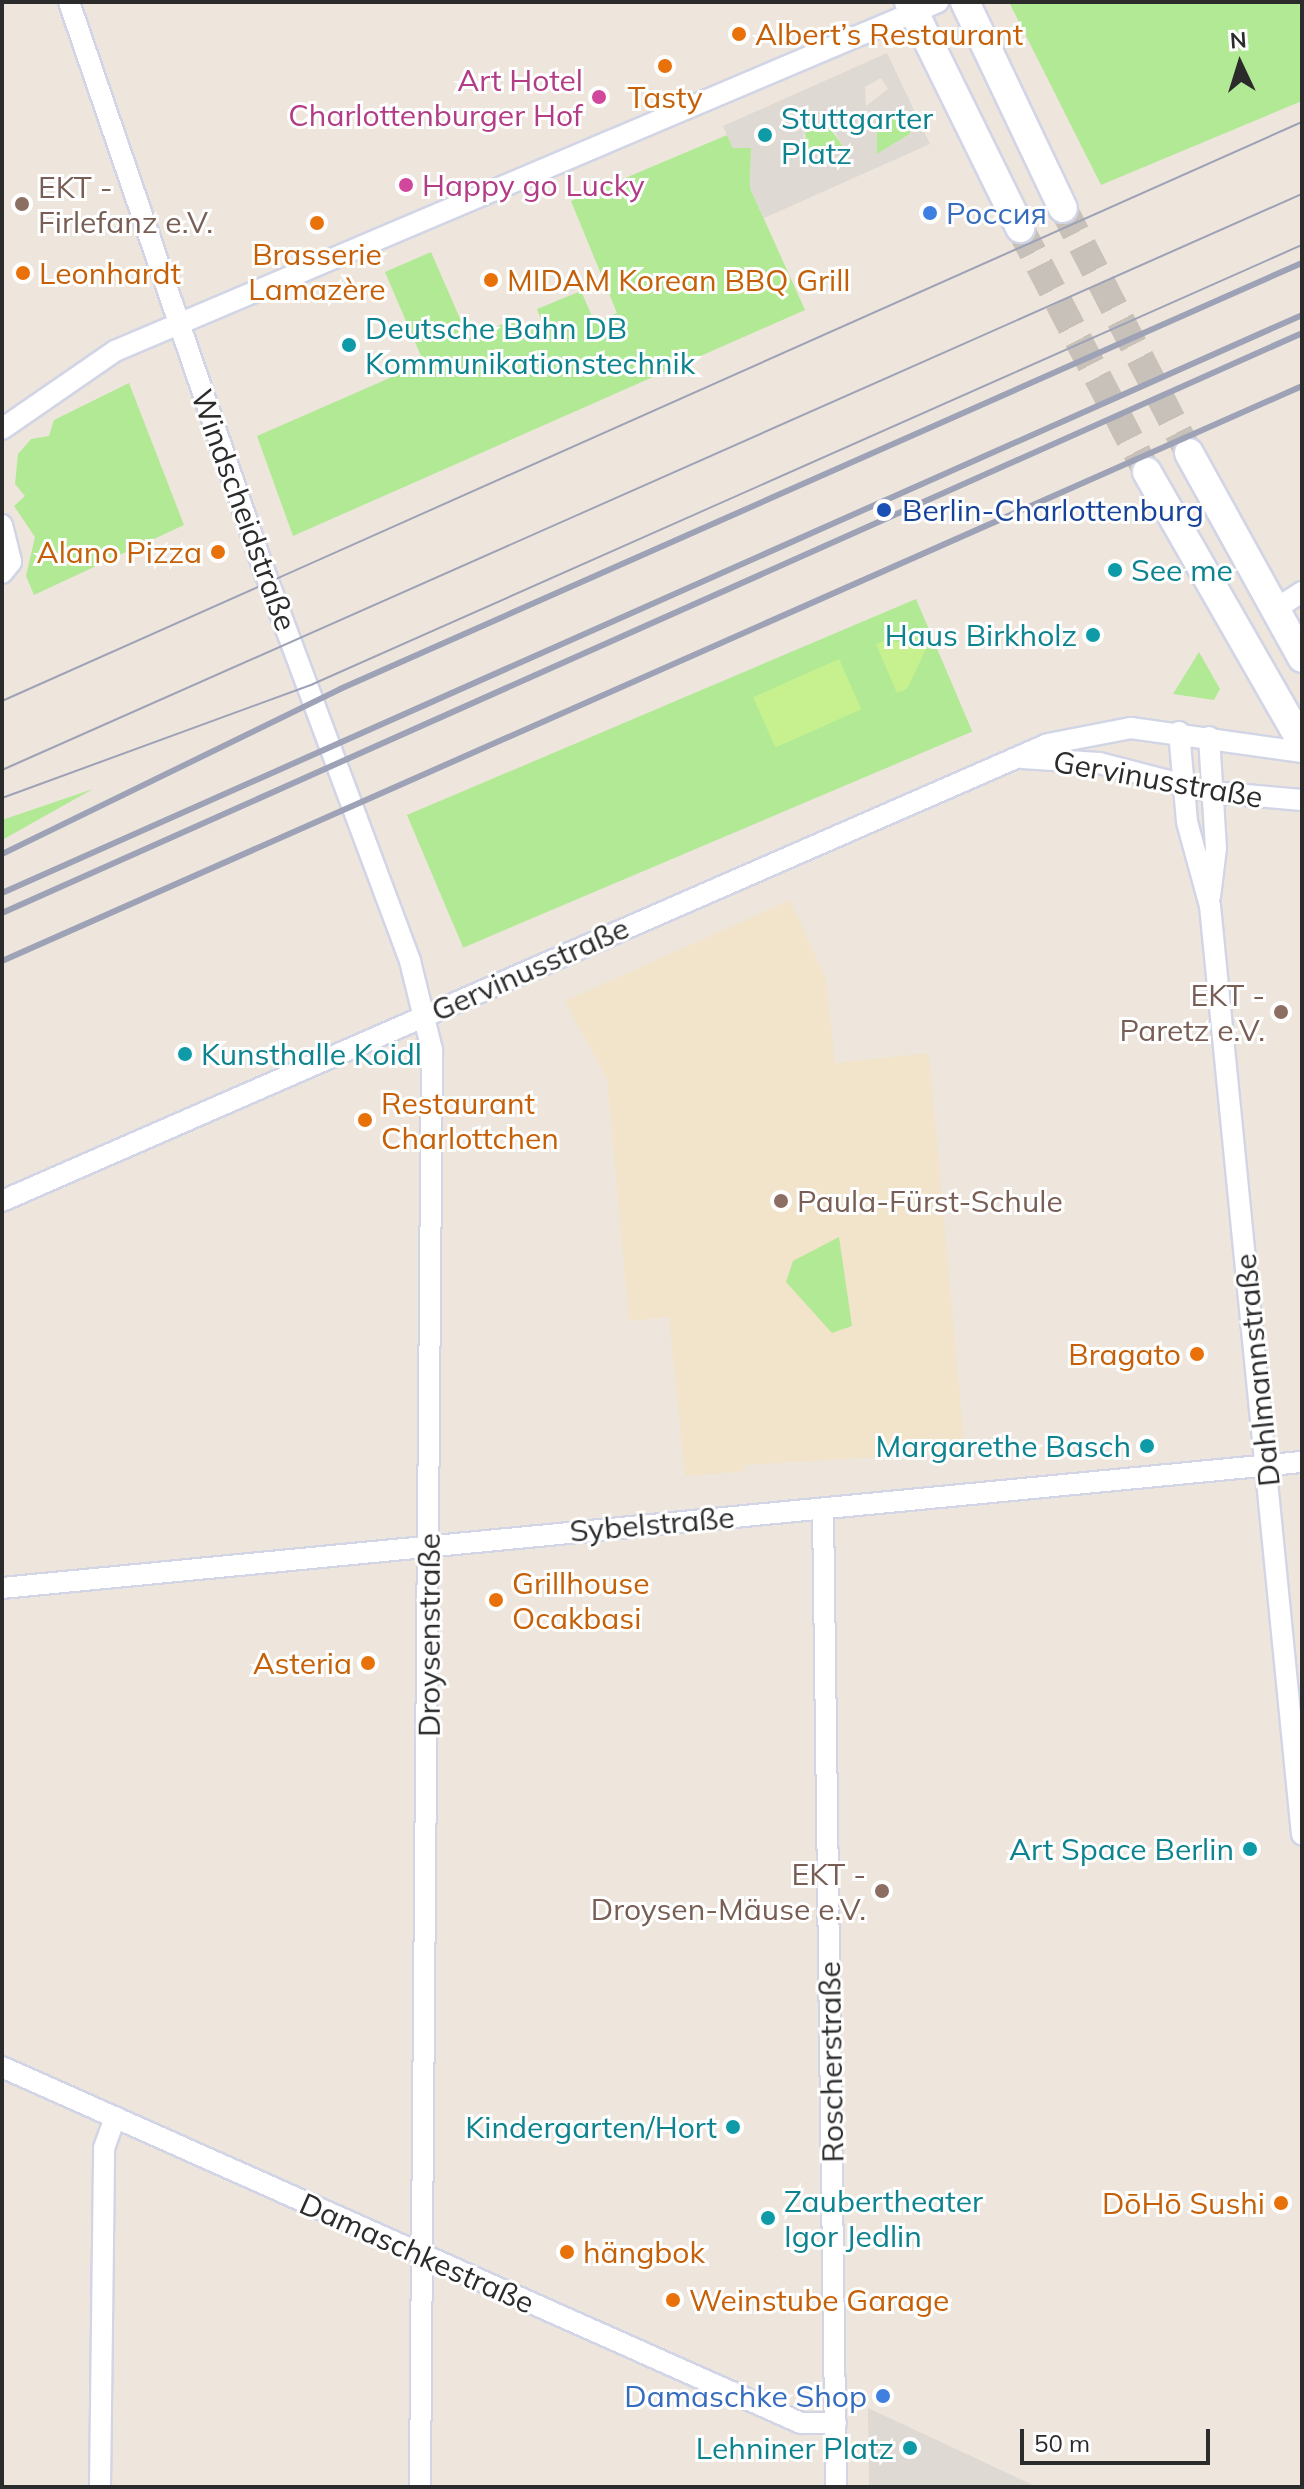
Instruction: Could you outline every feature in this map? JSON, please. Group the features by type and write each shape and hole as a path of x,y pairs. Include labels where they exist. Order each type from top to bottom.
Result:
{"main road":[{"path":"965,2 1063,208"},
{"path":"920,5 1020,228"},
{"path":"1189,453 1302,658"},
{"path":"1147,472 1302,743"}],"street":[{"name":"Windscheidstraße","path":"69,2 178,325 426,1015"},
{"path":"2,429 89,363 920,5"},
{"path":"2,525 6,567"},
{"path":"1274,610 1302,592"},
{"name":"Gervinusstraße","path":"2,1201 1014,758 1108,728 1179,732 1302,752"},
{"name":"Dahlmannstraße","path":"1179,732 1183,786 1210,906"},
{"name":"Dahlmannstraße","path":"1209,737 1212,792 1210,906 1302,1834"},
{"name":"Gervinusstraße","path":"1014,758 1099,763 1212,792 1302,800"},
{"name":"Droysenstraße","path":"420,2487 430,1542 426,1015"},
{"name":"Sybelstraße","path":"2,1588 430,1542 823,1509 1302,1462"},
{"name":"Roscherstraße","path":"823,1509 836,2423"},
{"name":"Damaschkestraße","path":"2,2067 801,2423 836,2423"},
{"path":"100,2487 104,2148 115,2117"},
{"path":"836,2423 836,2487"}],"shaded area":[{"name":"Stuttgarter Platz","path":"887,53 930,144 764,218 750,188 751,148 733,148 723,126","holes":["881,78 888,89 866,106 865,87","896,112 908,120 910,134 877,154 877,128","817,123 833,128 842,146 807,151 803,135"]},
{"name":"Paula-Fürst-Schule","path":"790,900 826,979 835,1063 929,1053 965,1452 745,1465 745,1471 685,1476 669,1317 629,1321 607,1079 565,1001"},
{"name":"Lehniner Platz","path":"868,2408 1037,2487 869,2487"}],"green space":[{"path":"1009,2 1302,2 1302,101 1101,185"},
{"path":"896,112 910,123 910,134 877,154 877,128"},
{"path":"826,123 843,146 807,151 805,131"},
{"path":"727,135 733,148 751,148 750,188 805,310 293,536 257,436 424,363 385,272 431,252 469,339 518,317 524,333 543,325 537,309 581,291 595,323 617,313 571,201"},
{"path":"129,383 184,525 34,595 26,576 35,537 14,506 25,496 15,484 18,454 31,439 49,436 54,420"},
{"path":"916,599 972,732 463,948 407,815"},
{"path":"887,640 927,647 907,689 897,693 876,644"},
{"path":"1199,652 1220,689 1214,700 1173,694"},
{"path":"839,659 861,709 775,747 753,697"},
{"path":"93,789 2,840 2,820"},
{"path":"839,1237 852,1326 832,1333 786,1282 793,1261"}],"tunnel":[{"path":"1063,208 1189,453"},
{"path":"1020,228 1147,472"}],"tram line":[{"path":"2,701 1302,122"},
{"path":"2,770 1302,194"},
{"path":"2,798 313,684 1302,245"}],"railway":[{"path":"2,854 340,689 1302,263"},
{"path":"2,893 1302,315"},
{"path":"2,913 1302,333"},
{"path":"2,961 1302,386"}],"place":[{"name":"Albert’s Restaurant","path":"739,34"},
{"name":"Tasty","path":"665,66"},
{"name":"Art Hotel Charlottenburger Hof","path":"599,97"},
{"name":"Stuttgarter Platz","path":"765,135"},
{"name":"Happy go Lucky","path":"406,185"},
{"name":"EKT - Firlefanz e.V.","path":"22,204"},
{"name":"Россия","path":"930,213"},
{"name":"Brasserie Lamazère","path":"317,223"},
{"name":"Leonhardt","path":"23,273"},
{"name":"MIDAM Korean BBQ Grill","path":"491,280"},
{"name":"Deutsche Bahn DB Kommunikationstechnik","path":"349,345"},
{"name":"Berlin-Charlottenburg","path":"884,510"},
{"name":"Alano Pizza","path":"218,552"},
{"name":"See me","path":"1115,570"},
{"name":"Haus Birkholz","path":"1093,635"},
{"name":"EKT - Paretz e.V.","path":"1281,1012"},
{"name":"Kunsthalle Koidl","path":"185,1054"},
{"name":"Restaurant Charlottchen","path":"365,1120"},
{"name":"Paula-Fürst-Schule","path":"781,1201"},
{"name":"Bragato","path":"1197,1354"},
{"name":"Margarethe Basch","path":"1147,1446"},
{"name":"Grillhouse Ocakbasi","path":"496,1600"},
{"name":"Asteria","path":"368,1663"},
{"name":"Art Space Berlin","path":"1250,1849"},
{"name":"EKT - Droysen-Mäuse e.V.","path":"882,1891"},
{"name":"Kindergarten/Hort","path":"733,2127"},
{"name":"DōHō Sushi","path":"1281,2203"},
{"name":"Zaubertheater Igor Jedlin","path":"768,2218"},
{"name":"hängbok","path":"567,2252"},
{"name":"Weinstube Garage","path":"673,2300"},
{"name":"Damaschke Shop","path":"883,2396"},
{"name":"Lehniner Platz","path":"910,2448"}]}
